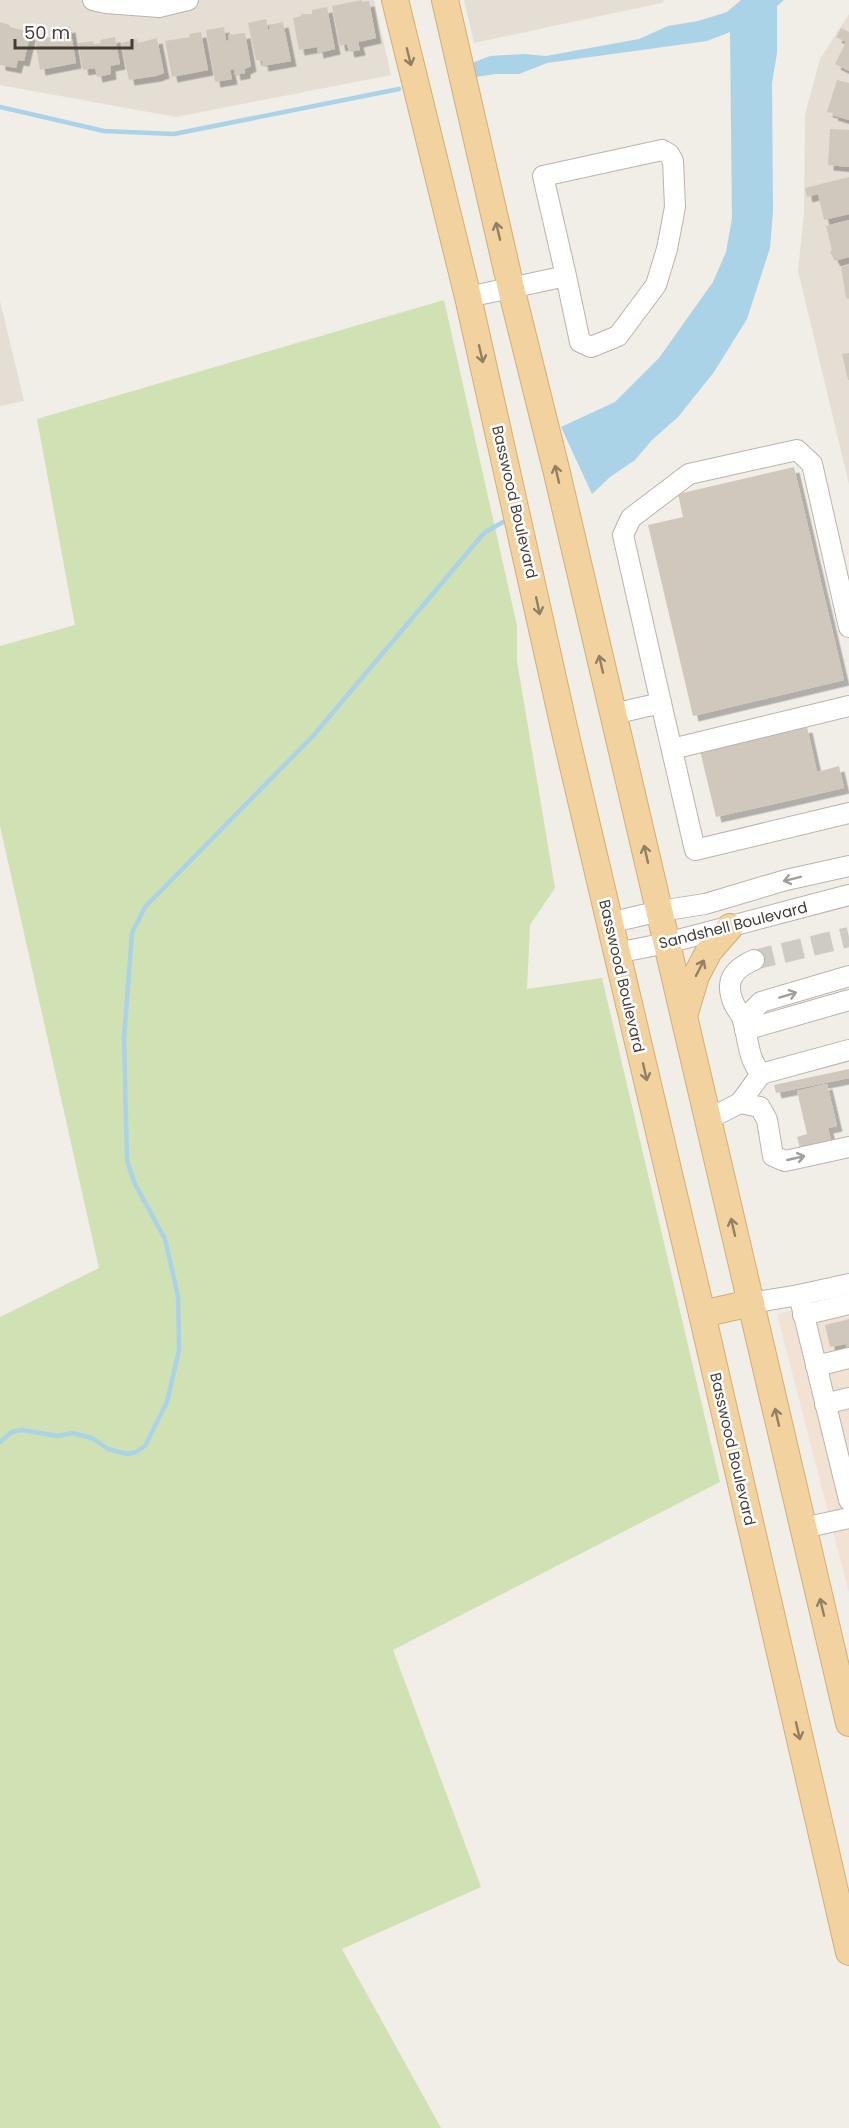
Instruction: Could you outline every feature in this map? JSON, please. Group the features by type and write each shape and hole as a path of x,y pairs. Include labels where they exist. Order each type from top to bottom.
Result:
{"main road":[{"name":"Basswood Boulevard","path":"395,0 468,297 609,923 849,1952"},
{"path":"445,0 849,1724"},
{"path":"684,1016 701,966 709,951 730,927"},
{"path":"702,1314 751,1303"}],"street":[{"path":"93,0 159,7 188,0"},
{"path":"662,150 669,154 673,161 675,207 667,249 656,285 618,336 591,347 580,342 566,276 543,176 662,150"},
{"path":"468,297 566,276"},
{"path":"849,627 812,464 797,450 689,474 631,518 623,535 695,850 849,813"},
{"path":"613,714 661,703"},
{"path":"672,748 849,706"},
{"name":"Sandshell Boulevard","path":"609,923 660,910 705,904 786,880 849,866"},
{"name":"Sandshell Boulevard","path":"616,953 666,943 849,896"},
{"path":"754,960 738,967 731,978 731,992 744,1025 753,1064 761,1074"},
{"path":"744,1025 761,1002 846,977"},
{"path":"744,1025 849,1000"},
{"path":"708,1119 740,1103 761,1074 849,1050"},
{"path":"740,1103 760,1107 768,1127 773,1156 785,1161 849,1147"},
{"path":"751,1303 849,1284"},
{"path":"799,1295 849,1500"},
{"path":"803,1315 849,1304"},
{"path":"816,1366 849,1358"},
{"path":"825,1404 849,1398"},
{"path":"804,1528 849,1518"}],"shaded area":[{"path":"0,0 374,0 391,75 176,117 0,85"},
{"path":"464,0 665,0 661,3 474,43"},
{"path":"849,14 849,484 798,271 804,213 805,115 820,59"},
{"path":"0,301 24,401 0,406"},
{"path":"849,1295 849,1593 777,1314"}],"green space":[{"path":"444,300 517,626 517,661 555,888 530,925 527,989 602,978 720,1482 393,1650 481,1887 342,1949 441,2128 0,2128 0,1317 99,1268 0,826 0,646 75,625 37,419"}],"water":[{"path":"741,0 784,0 777,6 777,53 772,83 773,212 770,248 747,319 714,372 678,417 652,440 635,460 610,477 592,494 561,427 615,402 659,358 713,282 726,252 732,218 730,32 707,41 547,63 519,74 476,77 472,63 490,56 524,54 546,56 639,39 668,26 698,21 727,12"}],"building":[{"path":"362,0 362,2 369,1 376,38 358,42 360,50 349,52 347,44 340,46 332,6"},
{"path":"327,7 335,49 318,53 317,47 299,50 293,18 301,14 312,14 312,10"},
{"path":"266,19 268,29 270,29 269,25 283,22 291,61 263,66 262,61 256,60 248,23"},
{"path":"0,22 31,32 24,61 18,60 16,68 0,65"},
{"path":"70,27 76,63 40,70 35,39 51,37 54,35 53,30"},
{"path":"224,27 226,41 229,40 228,35 245,33 251,66 245,69 245,73 235,75 234,69 230,70 232,79 215,82 206,30"},
{"path":"841,28 849,32 849,71 835,64 846,42 836,37"},
{"path":"201,32 208,70 172,77 165,41 190,37 189,34"},
{"path":"115,37 120,64 110,66 111,74 97,77 95,68 83,70 78,43 93,41 96,44 101,43 100,40"},
{"path":"157,38 164,73 129,80 121,43 137,39 138,43"},
{"path":"837,80 849,83 849,120 827,112"},
{"path":"830,129 849,130 849,167 828,165"},
{"path":"849,177 849,214 824,220 818,194 807,197 805,188"},
{"path":"849,220 849,257 835,261 830,252 832,250 826,226"},
{"path":"849,265 849,299 846,298 841,267"},
{"path":"849,353 849,380 848,380 842,354"},
{"path":"794,467 844,680 693,716 648,525 683,517 678,494"},
{"path":"807,727 817,772 839,766 844,788 716,817 700,751"},
{"path":"849,1069 849,1078 776,1093 774,1085"},
{"path":"827,1084 837,1126 828,1128 831,1141 800,1148 797,1137 807,1134 797,1091"},
{"path":"849,1319 849,1347 847,1348 846,1344 830,1347 825,1325"}],"waterway":[{"path":"0,107 104,131 174,134 399,89"},
{"path":"0,1442 12,1432 22,1430 58,1436 72,1433 92,1438 108,1449 127,1454 136,1452 145,1446 167,1402 179,1350 178,1296 165,1239 135,1184 127,1161 124,1038 132,933 145,907 313,736 484,533 503,522"}],"tunnel":[{"path":"754,960 849,937"}]}
